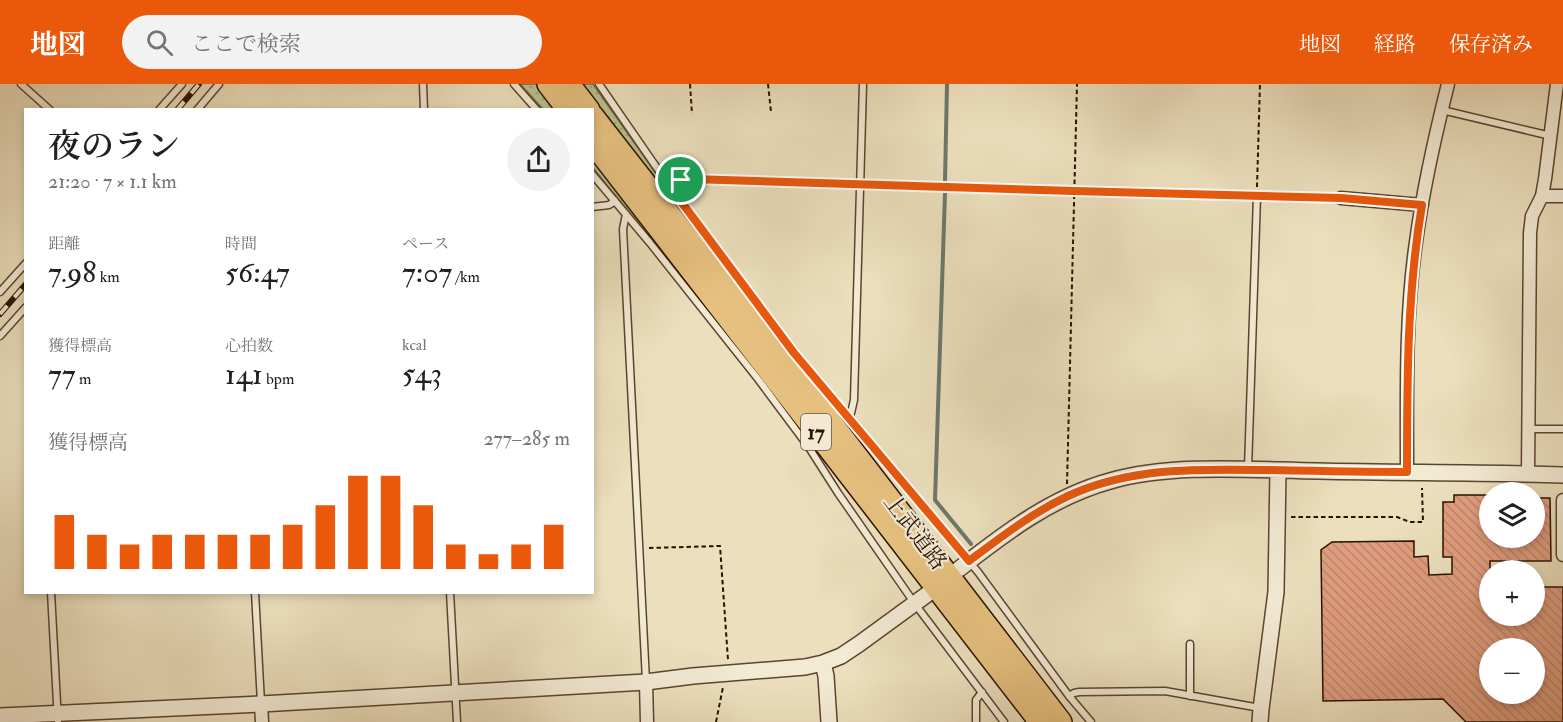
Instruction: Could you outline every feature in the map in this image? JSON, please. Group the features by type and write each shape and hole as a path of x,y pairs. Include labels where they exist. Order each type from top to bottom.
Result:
{"highway":[{"path":"548,84 566,108"},
{"path":"569,84 587,108"},
{"name":"上武道路","path":"594,118 1040,722"},
{"name":"上武道路","path":"594,144 776,366 1060,722"}],"street":[{"path":"1407,472 1407,372 1410,301 1416,243 1448,84"},
{"path":"1528,473 1530,233 1532,216 1542,196 1559,88"},
{"path":"1542,196 1563,196"},
{"path":"1341,198 1422,205"},
{"path":"964,565 1025,519 1069,496 1110,481 1139,474 1200,470 1278,470 1563,475"},
{"path":"1260,715 1276,592 1278,470"},
{"path":"1563,500 1563,555"},
{"path":"0,716 58,717 646,682 805,668 841,656 929,593"},
{"path":"823,663 829,722"},
{"path":"646,682 647,722"},
{"path":"261,704 262,722"}],"lane":[{"path":"21,84 48,108"},
{"path":"161,108 182,84"},
{"path":"199,108 219,84"},
{"path":"423,84 424,108"},
{"path":"514,84 535,108"},
{"path":"599,84 668,184 776,366 808,446 915,604 1004,722"},
{"path":"848,417 852,413 854,400 863,84"},
{"path":"1442,110 1551,136"},
{"path":"594,176 626,214 776,366 848,417 1091,722"},
{"path":"1248,470 1257,196"},
{"path":"594,207 609,205 615,201"},
{"path":"626,214 623,229 646,682"},
{"path":"0,292 24,265"},
{"path":"0,336 24,309"},
{"path":"1529,429 1563,429"},
{"path":"51,594 58,717"},
{"path":"255,594 261,704"},
{"path":"450,594 457,722"},
{"path":"1190,696 1191,644"},
{"path":"1069,696 1079,692 1156,691 1190,696 1260,715"},
{"path":"976,722 976,700 982,692"}],"path":[{"path":"690,84 692,114"},
{"path":"768,84 771,112"},
{"path":"1069,496 1067,486 1077,84"},
{"path":"1257,196 1260,84"},
{"path":"668,184 690,179 1341,198"},
{"path":"1288,517 1397,517 1410,522 1423,522 1422,488"},
{"path":"639,549 720,546 728,665 716,722"}],"green space":[{"path":"520,84 536,84 555,108 542,108"},
{"path":"581,84 593,84 742,296"},
{"path":"594,160 706,306 594,169"}],"building":[{"path":"1454,495 1479,495 1479,548 1545,548 1545,498 1550,498 1551,561 1479,560 1479,626 1545,626 1545,587 1563,587 1563,722 1466,722 1443,699 1323,701 1321,550 1332,542 1414,541 1414,557 1428,556 1429,575 1452,574 1452,557 1443,557 1443,502 1454,502"}],"waterway":[{"path":"945,181 947,84"},
{"path":"945,193 935,500 971,544"}],"railway":[{"path":"179,108 199,84"},
{"path":"0,314 24,286"}],"route":[{"path":"681,180 1341,198 1422,205 1410,301 1407,472 1200,470 1139,474 1088,488 1047,507 1025,519 969,561 794,353 668,184 681,180"}]}
